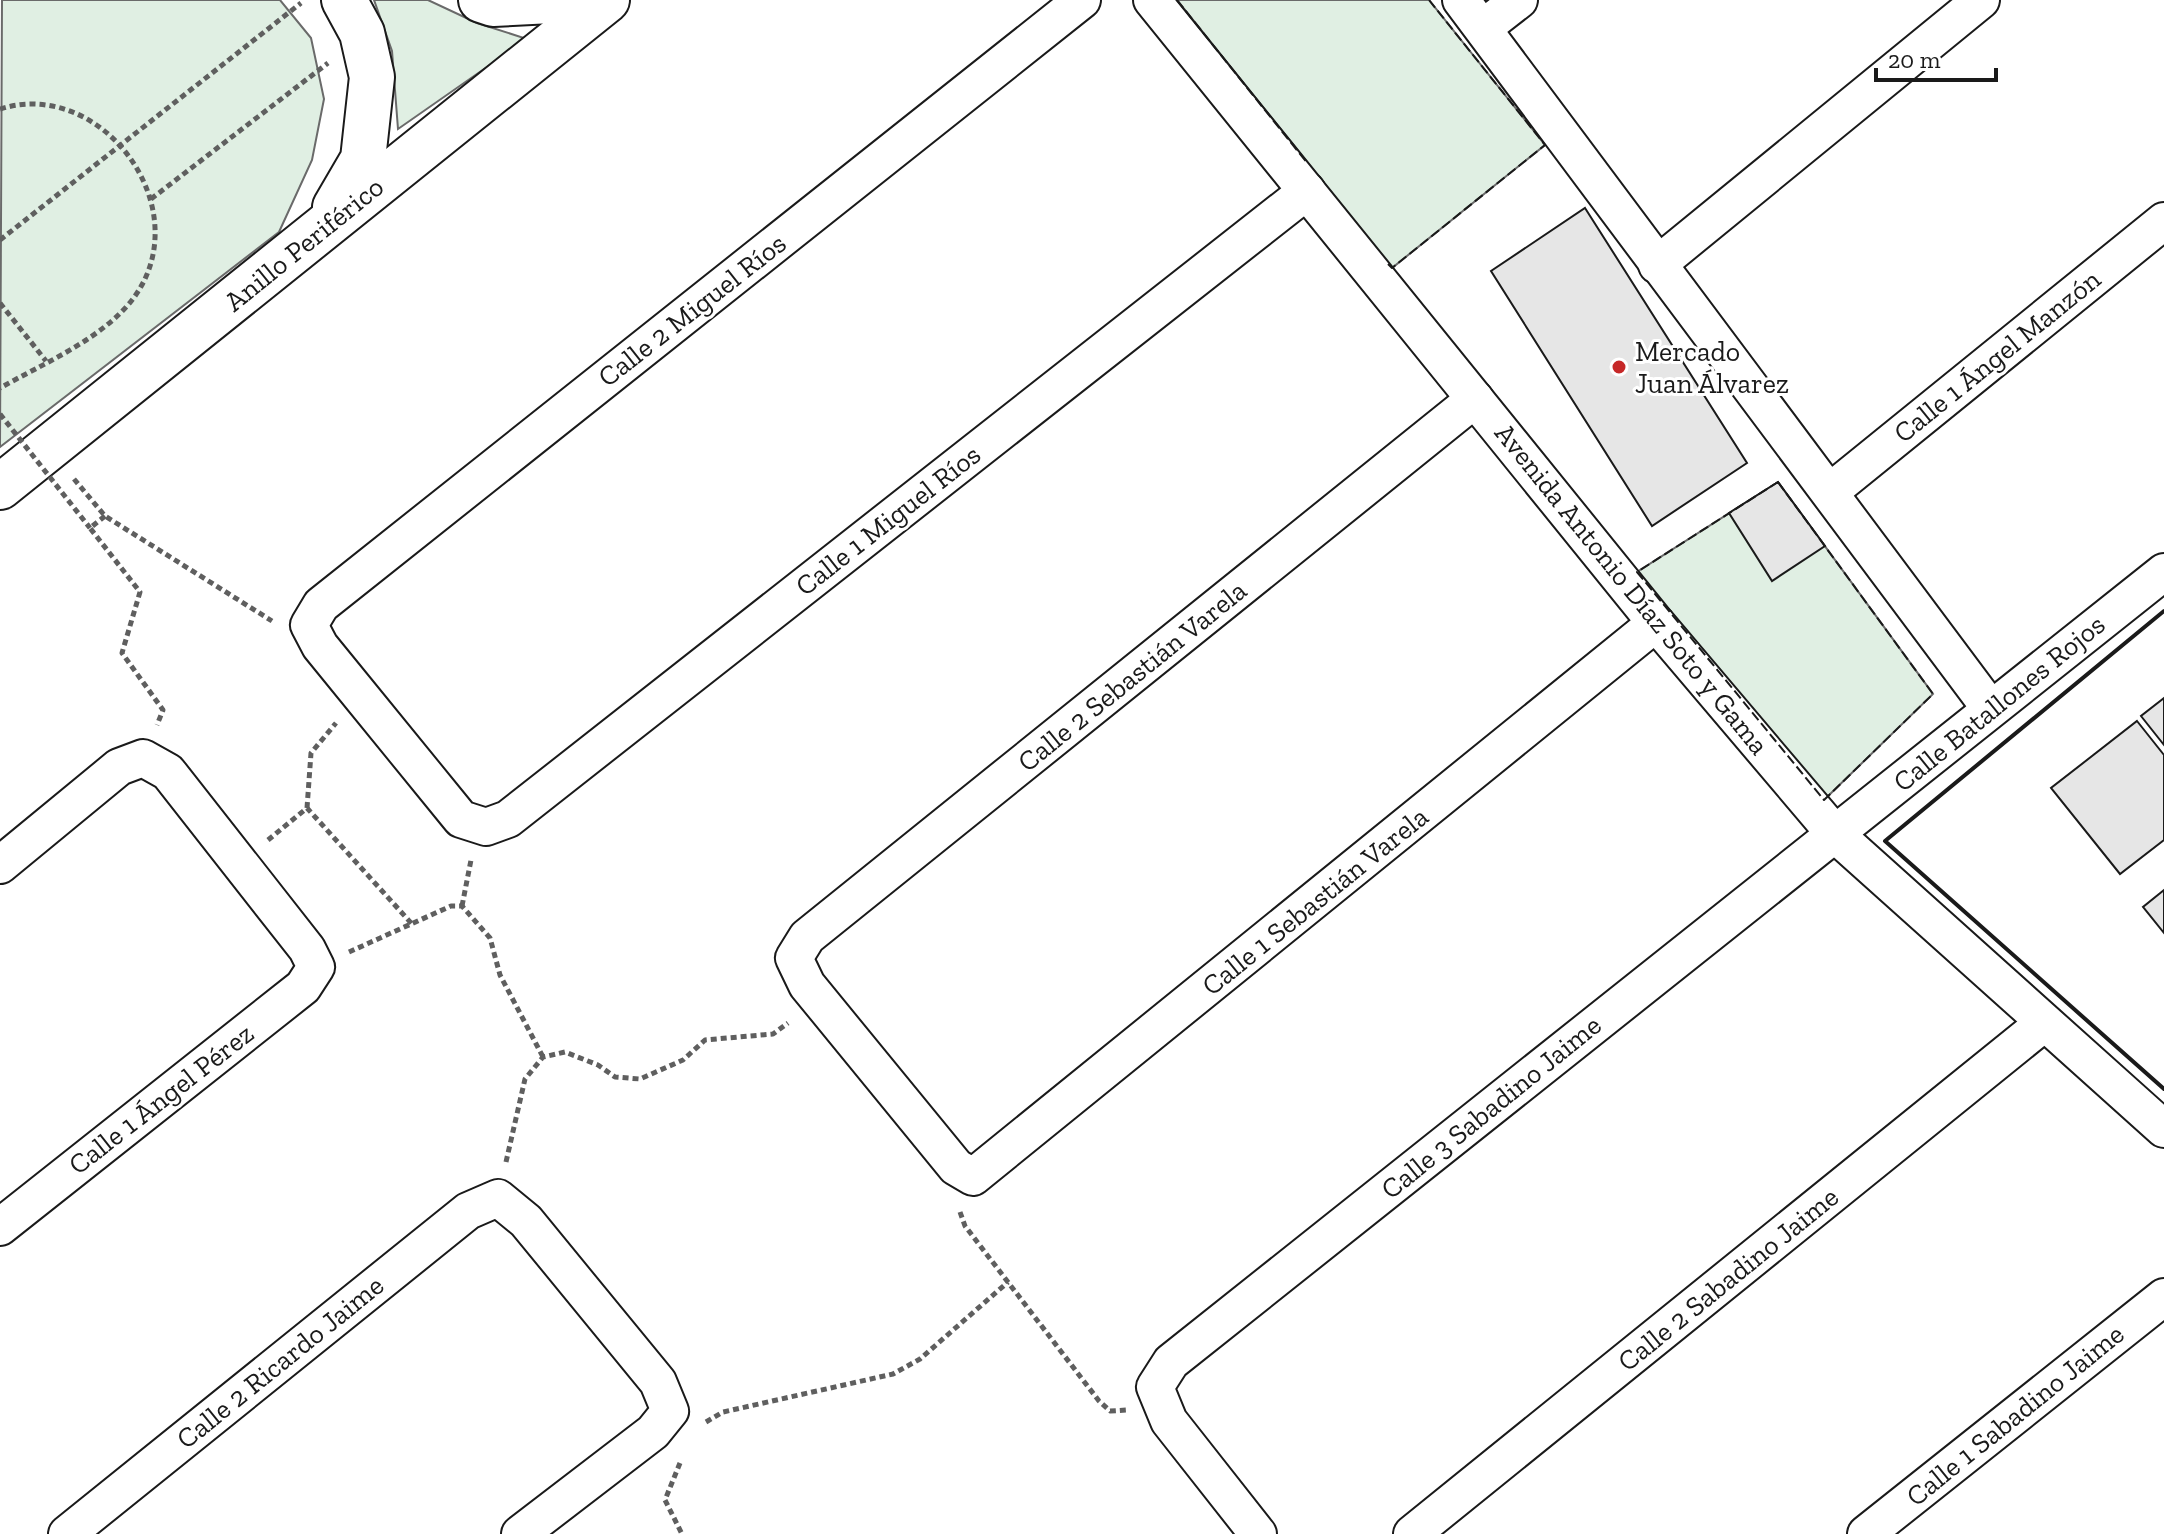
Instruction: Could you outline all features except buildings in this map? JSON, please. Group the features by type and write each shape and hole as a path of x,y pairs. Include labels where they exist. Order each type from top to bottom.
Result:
{"main road":[{"path":"322,230 363,159 372,77 362,33 344,0"},
{"path":"481,0 493,4 571,0"},
{"name":"Anillo Periférico","path":"0,487 50,450 607,0"}],"street":[{"name":"Calle 2 Miguel Ríos","path":"309,625 321,605 1082,0"},
{"name":"Avenida Antonio Díaz Soto y Gama","path":"1152,0 1656,623 1835,834 2164,1129"},
{"path":"1461,0 1657,265 1831,491 1990,708"},
{"path":"1483,28 1519,0"},
{"path":"1657,265 1981,0"},
{"name":"Calle 1 Miguel Ríos","path":"363,699 461,819 486,827 508,819 1307,191"},
{"name":"Calle 1 Ángel Manzón","path":"1831,491 2164,221"},
{"name":"Calle 2 Sebastián Varela","path":"820,1000 807,985 794,958 807,937 1475,399"},
{"name":"Calle Batallones Rojos","path":"1835,834 2164,572"},
{"name":"Calle 1 Sebastián Varela","path":"973,1177 989,1168 1656,623"},
{"path":"309,625 320,646 363,699"},
{"path":"0,865 119,767 143,758 168,772 307,949 316,967"},
{"name":"Calle 3 Sabadino Jaime","path":"1155,1387 1171,1362 1835,834"},
{"name":"Calle 1 Ángel Pérez","path":"0,1227 303,987 316,967"},
{"path":"820,1000 956,1167 973,1177"},
{"name":"Calle 2 Sabadino Jaime","path":"1412,1534 2044,1023"},
{"path":"498,1198 526,1221 658,1382 670,1411 653,1432 520,1534"},
{"name":"Calle 2 Ricardo Jaime","path":"67,1534 468,1211 498,1198"},
{"name":"Calle 1 Sabadino Jaime","path":"1866,1534 2164,1297"},
{"path":"1155,1387 1169,1421 1258,1534"}],"path":[{"path":"0,240 305,0"},
{"path":"151,199 332,60"},
{"path":"0,109 42,102 62,106 84,116 120,145 135,161 151,199 152,252 137,294 122,312 0,388"},
{"path":"0,303 46,361"},
{"path":"0,414 140,592 122,653 163,710 143,758"},
{"path":"50,450 105,516 270,621 309,625"},
{"path":"90,528 105,516"},
{"path":"363,699 326,732 311,753 307,808 412,924"},
{"path":"240,862 307,808"},
{"path":"316,967 451,906 462,906 490,938 500,975 543,1057"},
{"path":"498,1198 525,1079 543,1057 565,1052 598,1065 615,1077 640,1079 683,1060 705,1040 773,1034 820,1000"},
{"path":"973,1177 958,1206 965,1226 1099,1401 1110,1411 1126,1410 1155,1387"},
{"path":"670,1411 699,1427 723,1412 893,1374 920,1359 1008,1282"},
{"path":"682,1534 665,1500 670,1481 684,1454"}],"green space":[{"path":"2,0 280,0 311,38 324,99 312,160 279,232 0,447"},
{"path":"374,0 428,0 477,23 527,39 398,129 392,51"},
{"path":"1177,0 1429,0 1545,145 1392,268"},
{"path":"1778,482 1933,694 1824,800 1637,572"}],"fence":[{"path":"1177,0 1308,164"},
{"path":"1388,264 1392,268 1545,145 1429,0"},
{"path":"1778,482 1933,694 1824,800 1637,572 1778,482"}],"wall":[{"path":"2164,611 1885,841 2164,1089"}],"place":[{"name":"Mercado Juan Álvarez","path":"1619,367"}]}
